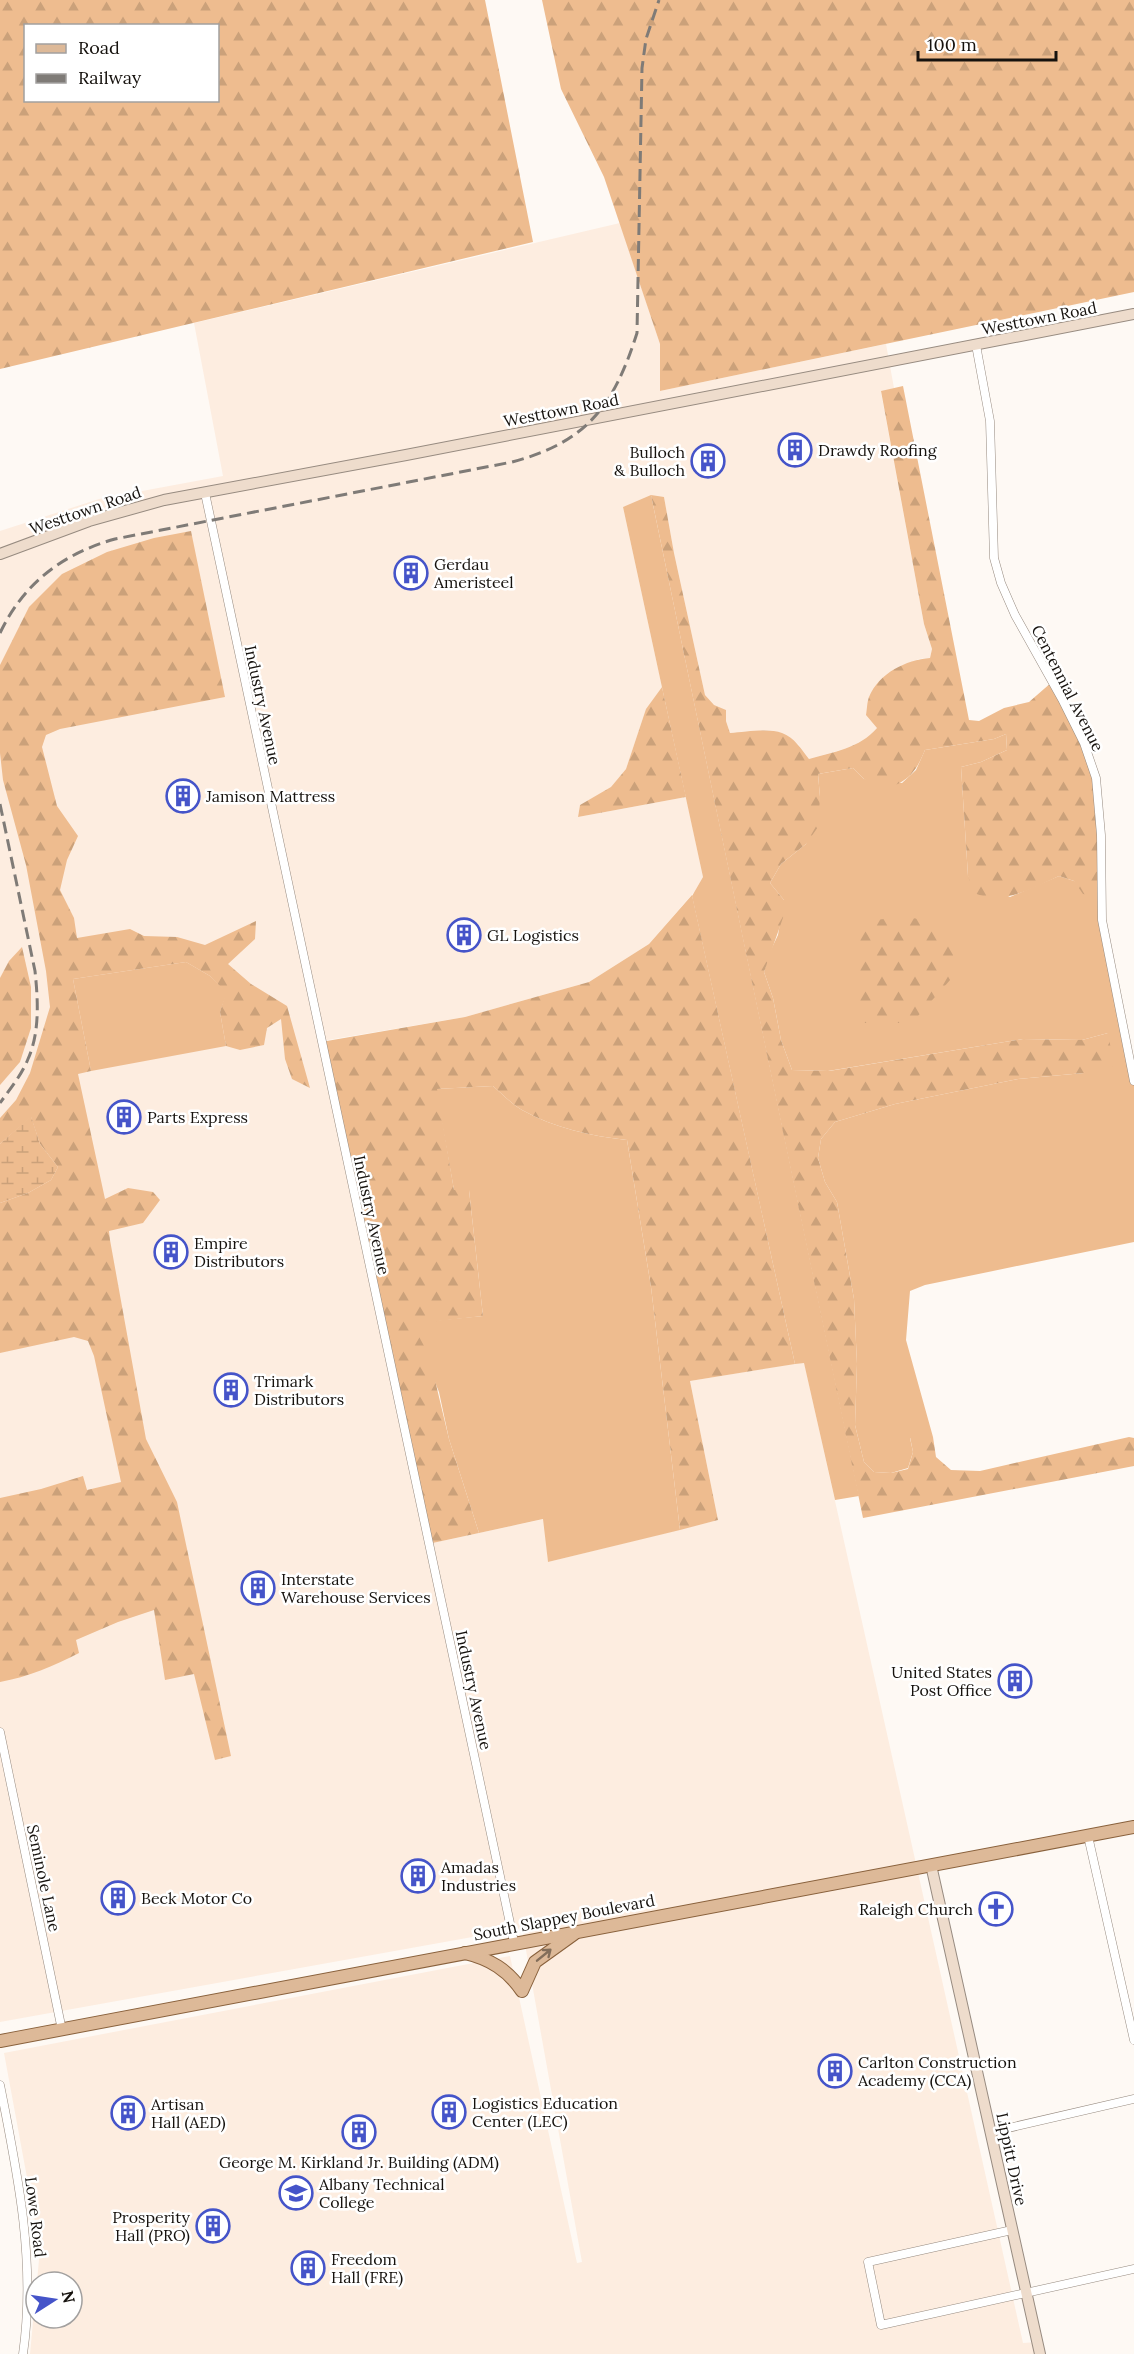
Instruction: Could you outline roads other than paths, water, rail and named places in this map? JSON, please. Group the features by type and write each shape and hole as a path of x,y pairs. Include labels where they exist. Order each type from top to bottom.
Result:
{"main road":[{"name":"South Slappey Boulevard","path":"0,2041 514,1942 1134,1827"},
{"path":"464,1952 499,1966 522,1991 535,1962 580,1930"}],"street":[{"name":"Westtown Road","path":"0,554 134,507 1134,314"},
{"name":"Centennial Avenue","path":"976,345 990,422 994,558 1001,583 1015,615 1084,743 1096,778 1101,835 1102,920 1134,1081"},
{"name":"Industry Avenue","path":"204,493 514,1942"},
{"name":"Seminole Lane","path":"0,1732 62,2030"},
{"path":"1088,1836 1134,2040"},
{"name":"Lippitt Drive","path":"931,1865 1040,2354"},
{"name":"Lowe Road","path":"0,2085 27,2239 28,2297 23,2354"},
{"path":"991,2132 1134,2099"},
{"path":"1012,2230 868,2262 881,2325 1134,2269"}],"railway":[{"path":"0,633 10,615 33,585 62,562 96,545 115,539 512,462 560,444 594,417 618,381 637,333 642,68 646,39 659,0"},
{"path":"0,804 35,971 37,1004 32,1049 19,1077 0,1103"}],"place":[{"name":"Drawdy Roofing","path":"795,450"},
{"name":"Bulloch & Bulloch","path":"708,461"},
{"name":"Gerdau Ameristeel","path":"411,573"},
{"name":"Jamison Mattress","path":"183,796"},
{"name":"GL Logistics","path":"464,935"},
{"name":"Parts Express","path":"124,1117"},
{"name":"Empire Distributors","path":"171,1252"},
{"name":"Trimark Distributors","path":"231,1390"},
{"name":"Interstate Warehouse Services","path":"258,1588"},
{"name":"United States Post Office","path":"1015,1681"},
{"name":"Amadas Industries","path":"418,1876"},
{"name":"Beck Motor Co","path":"118,1898"},
{"name":"Raleigh Church","path":"996,1909"},
{"name":"Carlton Construction Academy (CCA)","path":"835,2071"},
{"name":"Logistics Education Center (LEC)","path":"449,2112"},
{"name":"Artisan Hall (AED)","path":"128,2113"},
{"name":"George M. Kirkland Jr. Building (ADM)","path":"359,2132"},
{"name":"Albany Technical College","path":"296,2193"},
{"name":"Prosperity Hall (PRO)","path":"213,2226"},
{"name":"Freedom Hall (FRE)","path":"308,2268"}]}
